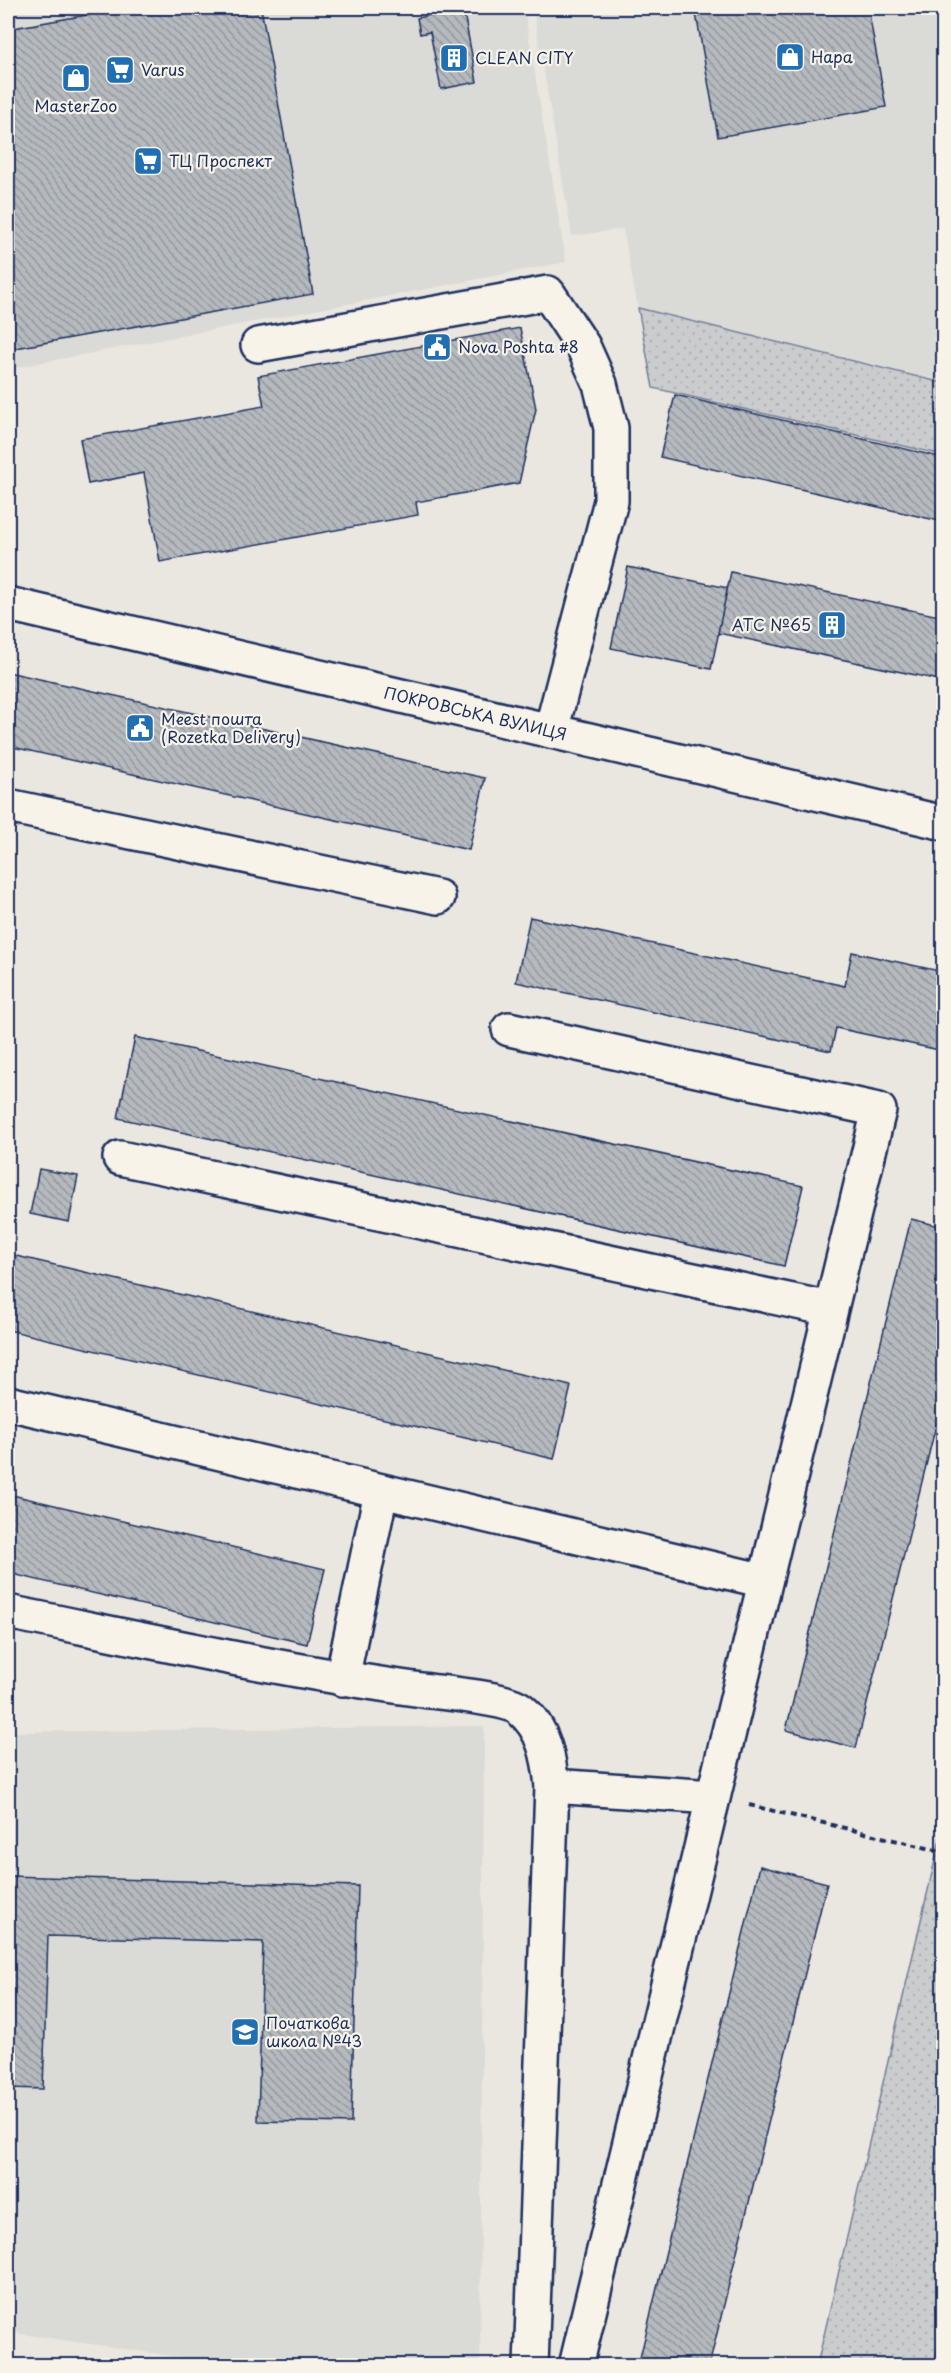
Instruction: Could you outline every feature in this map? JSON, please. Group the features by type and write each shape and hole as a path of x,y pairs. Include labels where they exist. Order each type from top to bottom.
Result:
{"street":[{"path":"258,345 548,293 583,346 600,384 611,428 611,501 551,731"},
{"name":"ПОКРОВСЬКА ВУЛИЦЯ","path":"8,604 944,823"},
{"path":"8,806 438,897"},
{"path":"509,1029 879,1110 576,2366"},
{"path":"120,1158 831,1309"},
{"path":"8,1402 765,1581"},
{"path":"342,1679 381,1492"},
{"path":"8,1612 342,1679 488,1700 518,1707 540,1734 549,1760 552,1786 531,2366"},
{"path":"552,1786 713,1797"}],"path":[{"path":"713,1797 944,1852"}],"shaded area":[{"path":"8,8 524,8 566,262 8,369"},
{"path":"533,8 943,8 943,383 638,308 623,229 572,236"},
{"path":"638,308 943,383 943,455 653,388"},
{"name":"Початкова школа №43","path":"484,1726 480,2365 234,2365 8,2332 8,1732"},
{"path":"943,1826 944,2201 941,2213 944,2214 943,2324 934,2365 817,2365"}],"building":[{"name":"ТЦ Проспект","path":"126,8 261,8 313,294 10,349 8,336 8,29"},
{"name":"CLEAN CITY","path":"425,8 463,8 477,82 441,89 430,32 420,34 417,18 427,16"},
{"name":"Нара","path":"695,8 868,8 886,107 718,137"},
{"path":"520,328 536,409 519,483 416,502 418,515 160,562 144,473 88,484 80,439 264,406 258,376"},
{"path":"675,395 944,458 944,522 660,457"},
{"path":"628,567 728,588 711,669 611,648"},
{"name":"АТС №65","path":"731,572 944,617 944,681 718,633"},
{"path":"8,672 485,778 469,850 8,746"},
{"path":"530,917 845,986 852,952 944,972 944,1051 836,1028 831,1051 516,982"},
{"path":"135,1037 803,1186 784,1266 118,1118"},
{"path":"39,1169 78,1176 69,1222 30,1214"},
{"path":"911,1219 944,1227 944,1393 856,1748 786,1730"},
{"path":"8,1254 571,1386 554,1459 8,1330"},
{"path":"8,1494 325,1569 307,1644 8,1573"},
{"path":"760,1866 827,1883 709,2366 638,2366"},
{"path":"8,1876 358,1886 351,2123 258,2121 263,1942 48,1936 43,2089 8,2088"}],"place":[{"name":"Нара","path":"790,57"},
{"name":"CLEAN CITY","path":"454,58"},
{"name":"Varus","path":"120,70"},
{"name":"MasterZoo","path":"76,78"},
{"name":"ТЦ Проспект","path":"148,161"},
{"name":"Nova Poshta #8","path":"437,347"},
{"name":"АТС №65","path":"832,625"},
{"name":"Meest пошта (Rozetka Delivery)","path":"140,728"},
{"name":"Початкова школа №43","path":"245,2032"}]}
